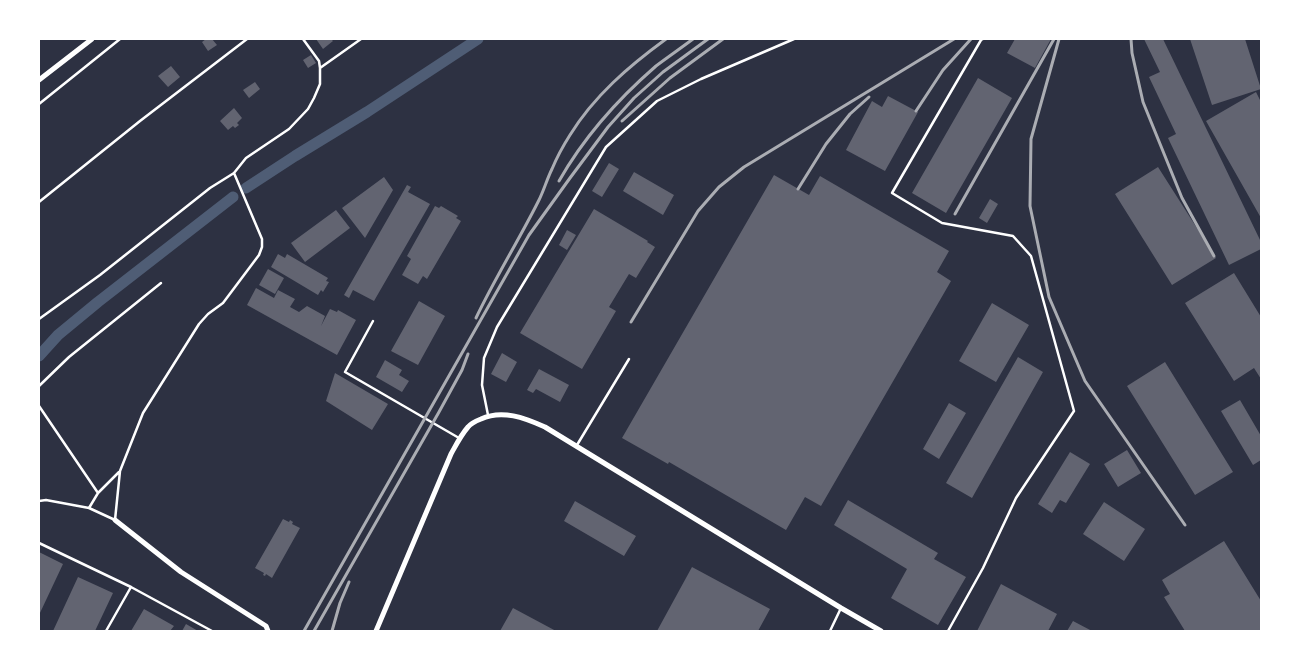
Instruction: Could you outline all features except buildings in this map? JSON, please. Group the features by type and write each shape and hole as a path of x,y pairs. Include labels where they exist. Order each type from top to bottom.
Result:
{"street":[{"path":"39,80 92,39"},
{"path":"376,631 459,438 474,422 488,415 510,414 545,427 881,631"},
{"path":"115,520 181,572 266,626 268,631"}],"lane":[{"path":"39,104 120,39"},
{"path":"39,202 247,39"},
{"path":"39,319 100,275 210,188 234,173 246,158 288,129 308,109 320,84 320,68 319,61 303,39"},
{"path":"320,68 361,39"},
{"path":"488,415 482,384 484,358 497,327 606,147 657,101 701,79 794,39"},
{"path":"948,631 983,568 1016,498 1074,411 1031,256 1013,236 942,223 892,194 983,39"},
{"path":"39,500 89,508 115,520 120,471 143,413 199,324 208,314 223,303 259,255 262,248 262,239 234,173"},
{"path":"39,386 70,357 161,283"},
{"path":"373,321 345,372 459,438"},
{"path":"576,446 629,359"},
{"path":"39,406 98,493"},
{"path":"89,508 98,493 120,471"},
{"path":"39,544 130,587 212,631"},
{"path":"106,631 130,587"},
{"path":"830,631 841,608"}],"waterway":[{"path":"246,188 478,39"},
{"path":"39,356 58,335 98,302 233,197"}],"railway":[{"path":"476,318 539,200 560,152 579,121 613,82 666,39"},
{"path":"559,181 579,149 615,105 656,66 693,39"},
{"path":"304,631 529,235 608,127 634,98 663,72 708,39"},
{"path":"622,121 670,78 723,39"},
{"path":"631,322 698,211 719,187 744,167 954,39"},
{"path":"916,111 943,70 971,39"},
{"path":"955,214 1054,39"},
{"path":"1059,39 1031,139 1030,206 1049,297 1085,381 1185,525"},
{"path":"1131,39 1132,53 1143,102 1182,198 1214,256"},
{"path":"798,189 826,144 850,114 869,97"},
{"path":"314,631 439,412 462,370 468,354"},
{"path":"332,631 340,603 349,582"}]}
